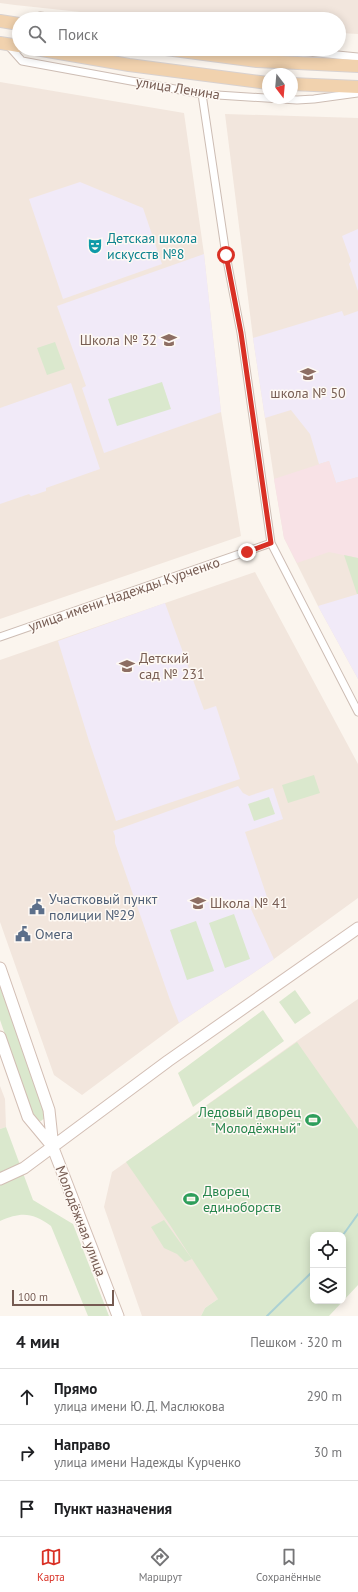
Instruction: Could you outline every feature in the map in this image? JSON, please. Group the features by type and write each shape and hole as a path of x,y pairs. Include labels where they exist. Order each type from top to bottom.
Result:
{"main road":[{"path":"0,21 12,23"},
{"name":"улица Ленина","path":"77,56 129,65 262,82"},
{"path":"215,56 257,62 358,66"},
{"path":"298,84 358,87"},
{"path":"0,1179 24,1168 53,1148 168,1062 358,928"},
{"name":"Молодёжная улица","path":"0,968 49,1110 53,1148 118,1316"},
{"name":"Молодёжная улица","path":"0,1037 28,1117 53,1148"}],"street":[{"name":"улица Ленина","path":"18,56 22,61 202,94 296,100 358,93"},
{"path":"346,56 358,57"},
{"path":"202,94 226,255 241,333 271,543 358,712"},
{"name":"улица имени Надежды Курченко","path":"0,637 271,543"}],"shaded area":[{"path":"0,0 358,0 358,34 346,33 346,12 80,12 0,3"},
{"path":"0,82 184,113 204,254 221,412 241,536 0,619"},
{"path":"225,114 358,118 358,679 318,606 284,538 253,338"},
{"path":"80,182 143,208 162,264 63,299 29,199"},
{"path":"358,229 358,291 349,264 351,261 342,236"},
{"name":"Школа № 32","path":"204,254 221,412 104,453 82,388 86,386 57,306"},
{"name":"школа № 50","path":"342,311 344,316 358,311 358,477 336,483 329,461 319,464 310,434 291,410 265,418 253,338"},
{"path":"71,383 100,469 46,488 46,491 31,496 29,494 0,504 0,408"},
{"path":"329,461 336,483 358,477 358,558 329,552 297,563 284,538 274,479"},
{"path":"255,572 358,764 358,898 274,959 179,1023 82,1095 54,1075 0,922 0,660"},
{"path":"358,594 358,679 318,606"},
{"path":"165,603 204,710 216,706 240,779 116,821 58,641"},
{"name":"Школа № 41","path":"238,786 243,793 249,796 273,788 283,819 245,832 268,900 250,907 274,959 179,1023 115,843 113,831"},
{"path":"358,999 358,1155 218,1299 205,1308 201,1316 142,1316 104,1207 112,1172"},
{"path":"0,1086 5,1099 6,1127 0,1129"}],"green space":[{"path":"55,342 65,369 47,375 37,348"},
{"path":"162,382 171,409 117,426 108,399"},
{"path":"344,555 358,558 358,594 357,594"},
{"path":"314,775 320,793 288,803 282,785"},
{"path":"269,797 275,814 254,821 248,804"},
{"path":"234,914 250,959 225,968 209,923"},
{"path":"196,921 214,971 187,980 170,930"},
{"path":"0,987 47,1116 41,1121 35,1120 0,1020"},
{"path":"295,990 311,1013 295,1024 279,1002"},
{"path":"263,1010 284,1041 193,1107 178,1073"},
{"path":"297,1042 358,1129 358,1285 346,1298 346,1232 310,1232 310,1304 340,1304 329,1316 201,1316 205,1308 218,1299 170,1225 126,1162"},
{"path":"6,1127 33,1200 73,1224 109,1316 88,1316 51,1226 38,1218 26,1215 14,1216 0,1221 0,1129"},
{"path":"164,1220 192,1259 185,1262 177,1254 164,1248 151,1227"}],"waterway":[{"path":"345,1232 358,1214"},
{"path":"267,1316 310,1274"}],"place":[{"name":"Детская школа искусств №8","path":"95,246"},
{"name":"Школа № 32","path":"169,340"},
{"name":"школа № 50","path":"308,374"},
{"name":"Детский сад № 231","path":"127,666"},
{"name":"Школа № 41","path":"198,903"},
{"name":"Участковый пункт полиции №29","path":"37,907"},
{"name":"Омега","path":"23,934"},
{"name":"Ледовый дворец \"Молодёжный\"","path":"313,1120"},
{"name":"Дворец единоборств","path":"191,1199"}],"route":[{"path":"226,255 241,333 271,543 247,552"}]}
